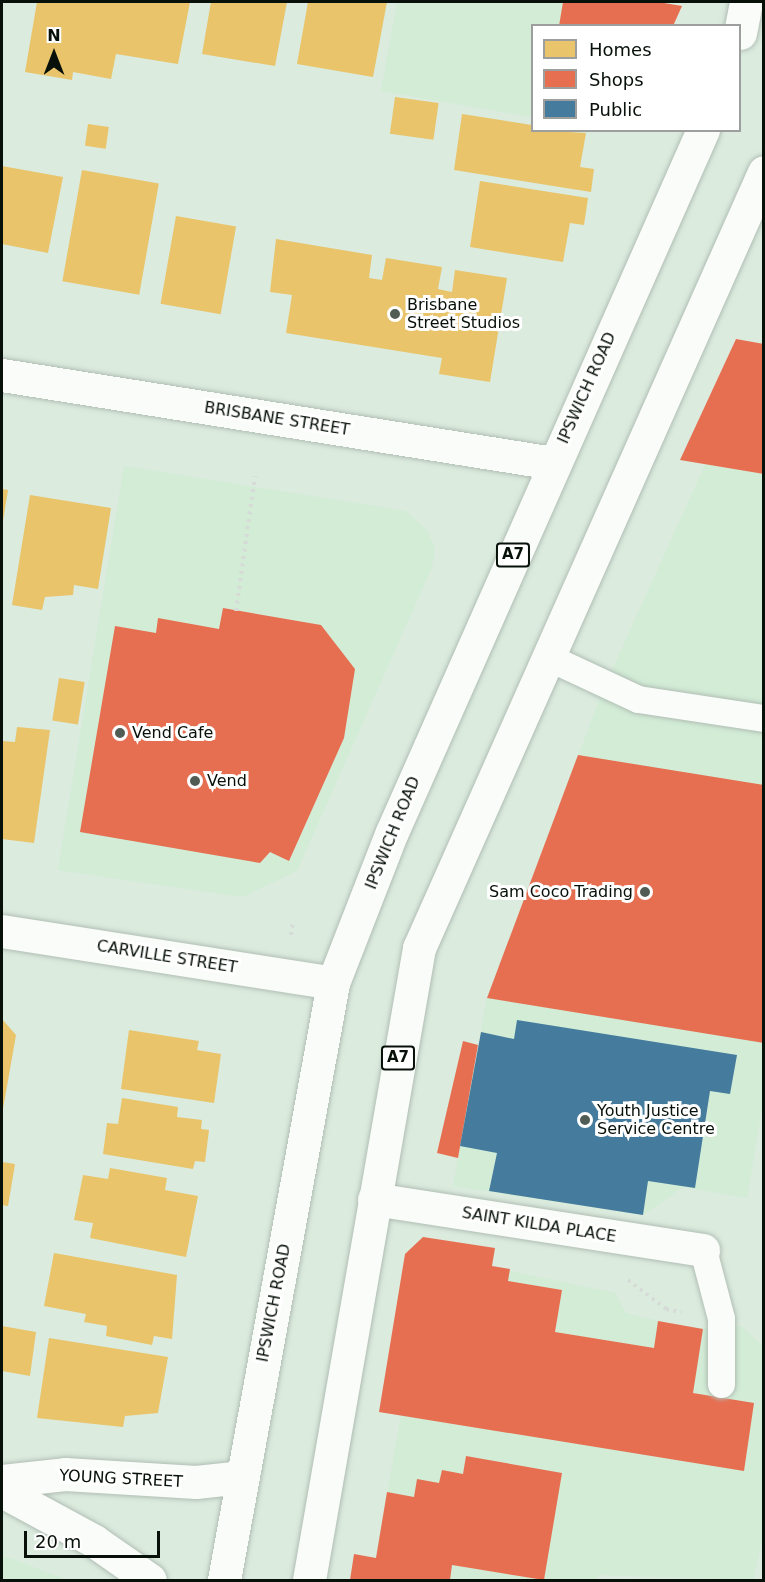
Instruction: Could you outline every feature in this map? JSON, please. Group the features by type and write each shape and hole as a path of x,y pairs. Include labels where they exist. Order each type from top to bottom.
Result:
{"main road":[{"path":"741,28 746,2"},
{"name":"IPSWICH ROAD","path":"224,1581 241,1477 333,983 392,832 553,463 702,132"},
{"name":"A7","path":"309,1581 419,948 550,658 764,172"},
{"name":"BRISBANE STREET","path":"2,375 553,463"},
{"name":"CARVILLE STREET","path":"2,931 333,983"},
{"name":"SAINT KILDA PLACE","path":"374,1199 703,1250"},
{"name":"YOUNG STREET","path":"2,1481 65,1474 196,1482 241,1477"},
{"path":"2,1491 94,1541 150,1581"}],"lane":[{"path":"550,658 638,699 764,718"},
{"path":"703,1250 721,1318 721,1384"}],"path":[{"path":"236,611 255,476"}],"shaded area":[{"path":"397,2 658,2 682,6 673,24 531,24 531,117 381,91"},
{"path":"763,337 764,1096 747,1198 683,1187 643,1215 453,1186 487,998 603,690"},
{"path":"124,466 406,511 428,532 435,549 432,567 297,871 242,897 58,870"},
{"path":"449,1258 615,1293 626,1313 658,1321 703,1329 741,1326 763,1347 764,1532 753,1580 598,1575 596,1580 372,1580 401,1415"},
{"path":"2,1557 13,1559 67,1580 2,1580"}],"building: Homes":[{"path":"37,2 190,2 178,64 116,54 111,79 73,72 72,80 25,72"},
{"path":"211,2 287,2 275,66 202,54"},
{"path":"308,2 387,2 373,77 297,64"},
{"path":"395,97 439,103 433,140 390,134"},
{"path":"462,114 531,125 531,132 586,133 580,167 594,169 591,192 454,170"},
{"path":"88,124 109,127 106,149 85,146"},
{"path":"2,166 63,177 48,253 2,244"},
{"path":"82,170 159,184 139,295 62,281"},
{"path":"480,181 588,198 584,225 570,223 563,262 470,247"},
{"path":"176,216 236,227 221,314 161,304"},
{"name":"Brisbane Street Studios","path":"276,239 372,255 369,278 382,280 386,258 442,267 438,289 452,292 455,270 507,278 490,382 439,374 442,358 286,333 292,295 270,292"},
{"path":"2,489 8,490 3,521 2,521"},
{"path":"30,495 111,508 98,589 74,585 73,595 45,597 42,610 12,605"},
{"path":"59,678 85,682 78,725 52,720"},
{"path":"17,727 50,730 34,843 2,839 2,741 15,742"},
{"path":"2,1019 16,1035 3,1109 2,1109"},
{"path":"129,1030 199,1041 197,1050 221,1054 214,1103 121,1089"},
{"path":"122,1098 178,1107 177,1117 202,1120 201,1129 209,1130 205,1162 195,1161 193,1169 103,1154 107,1123 118,1124"},
{"path":"2,1162 15,1164 8,1206 2,1205"},
{"path":"110,1168 167,1178 165,1190 198,1196 186,1257 90,1238 93,1223 74,1220 83,1175 108,1179"},
{"path":"54,1253 177,1275 172,1339 154,1336 152,1345 106,1336 107,1326 84,1322 86,1314 44,1306"},
{"path":"2,1326 36,1332 30,1376 2,1371"},
{"path":"49,1338 168,1357 158,1413 125,1416 123,1427 37,1418"}],"building: Shops":[{"path":"563,2 658,2 682,6 674,24 559,24"},
{"path":"736,339 764,344 764,474 680,460"},
{"name":"Vend","path":"223,608 321,625 355,669 344,738 289,861 270,852 260,863 80,832 115,626 156,633 158,618 219,629"},
{"name":"Sam Coco Trading","path":"578,755 764,785 764,1043 487,998"},
{"path":"463,1041 478,1045 458,1158 437,1153"},
{"path":"423,1237 495,1248 492,1266 510,1269 508,1281 562,1290 555,1332 654,1348 658,1321 703,1329 693,1393 754,1403 744,1471 379,1412 405,1254"},
{"path":"466,1456 562,1473 544,1580 452,1565 450,1580 350,1580 354,1554 376,1558 387,1492 414,1497 417,1479 439,1483 442,1470 463,1474"}],"building: Public":[{"name":"Youth Justice Service Centre","path":"517,1020 737,1055 730,1094 710,1091 695,1188 648,1181 643,1215 489,1191 497,1153 460,1146 481,1032 514,1039"}],"place":[{"name":"Brisbane Street Studios","path":"395,314"},
{"name":"Vend Cafe","path":"120,733"},
{"name":"Vend","path":"195,781"},
{"name":"Sam Coco Trading","path":"645,892"},
{"name":"Youth Justice Service Centre","path":"585,1120"}]}
